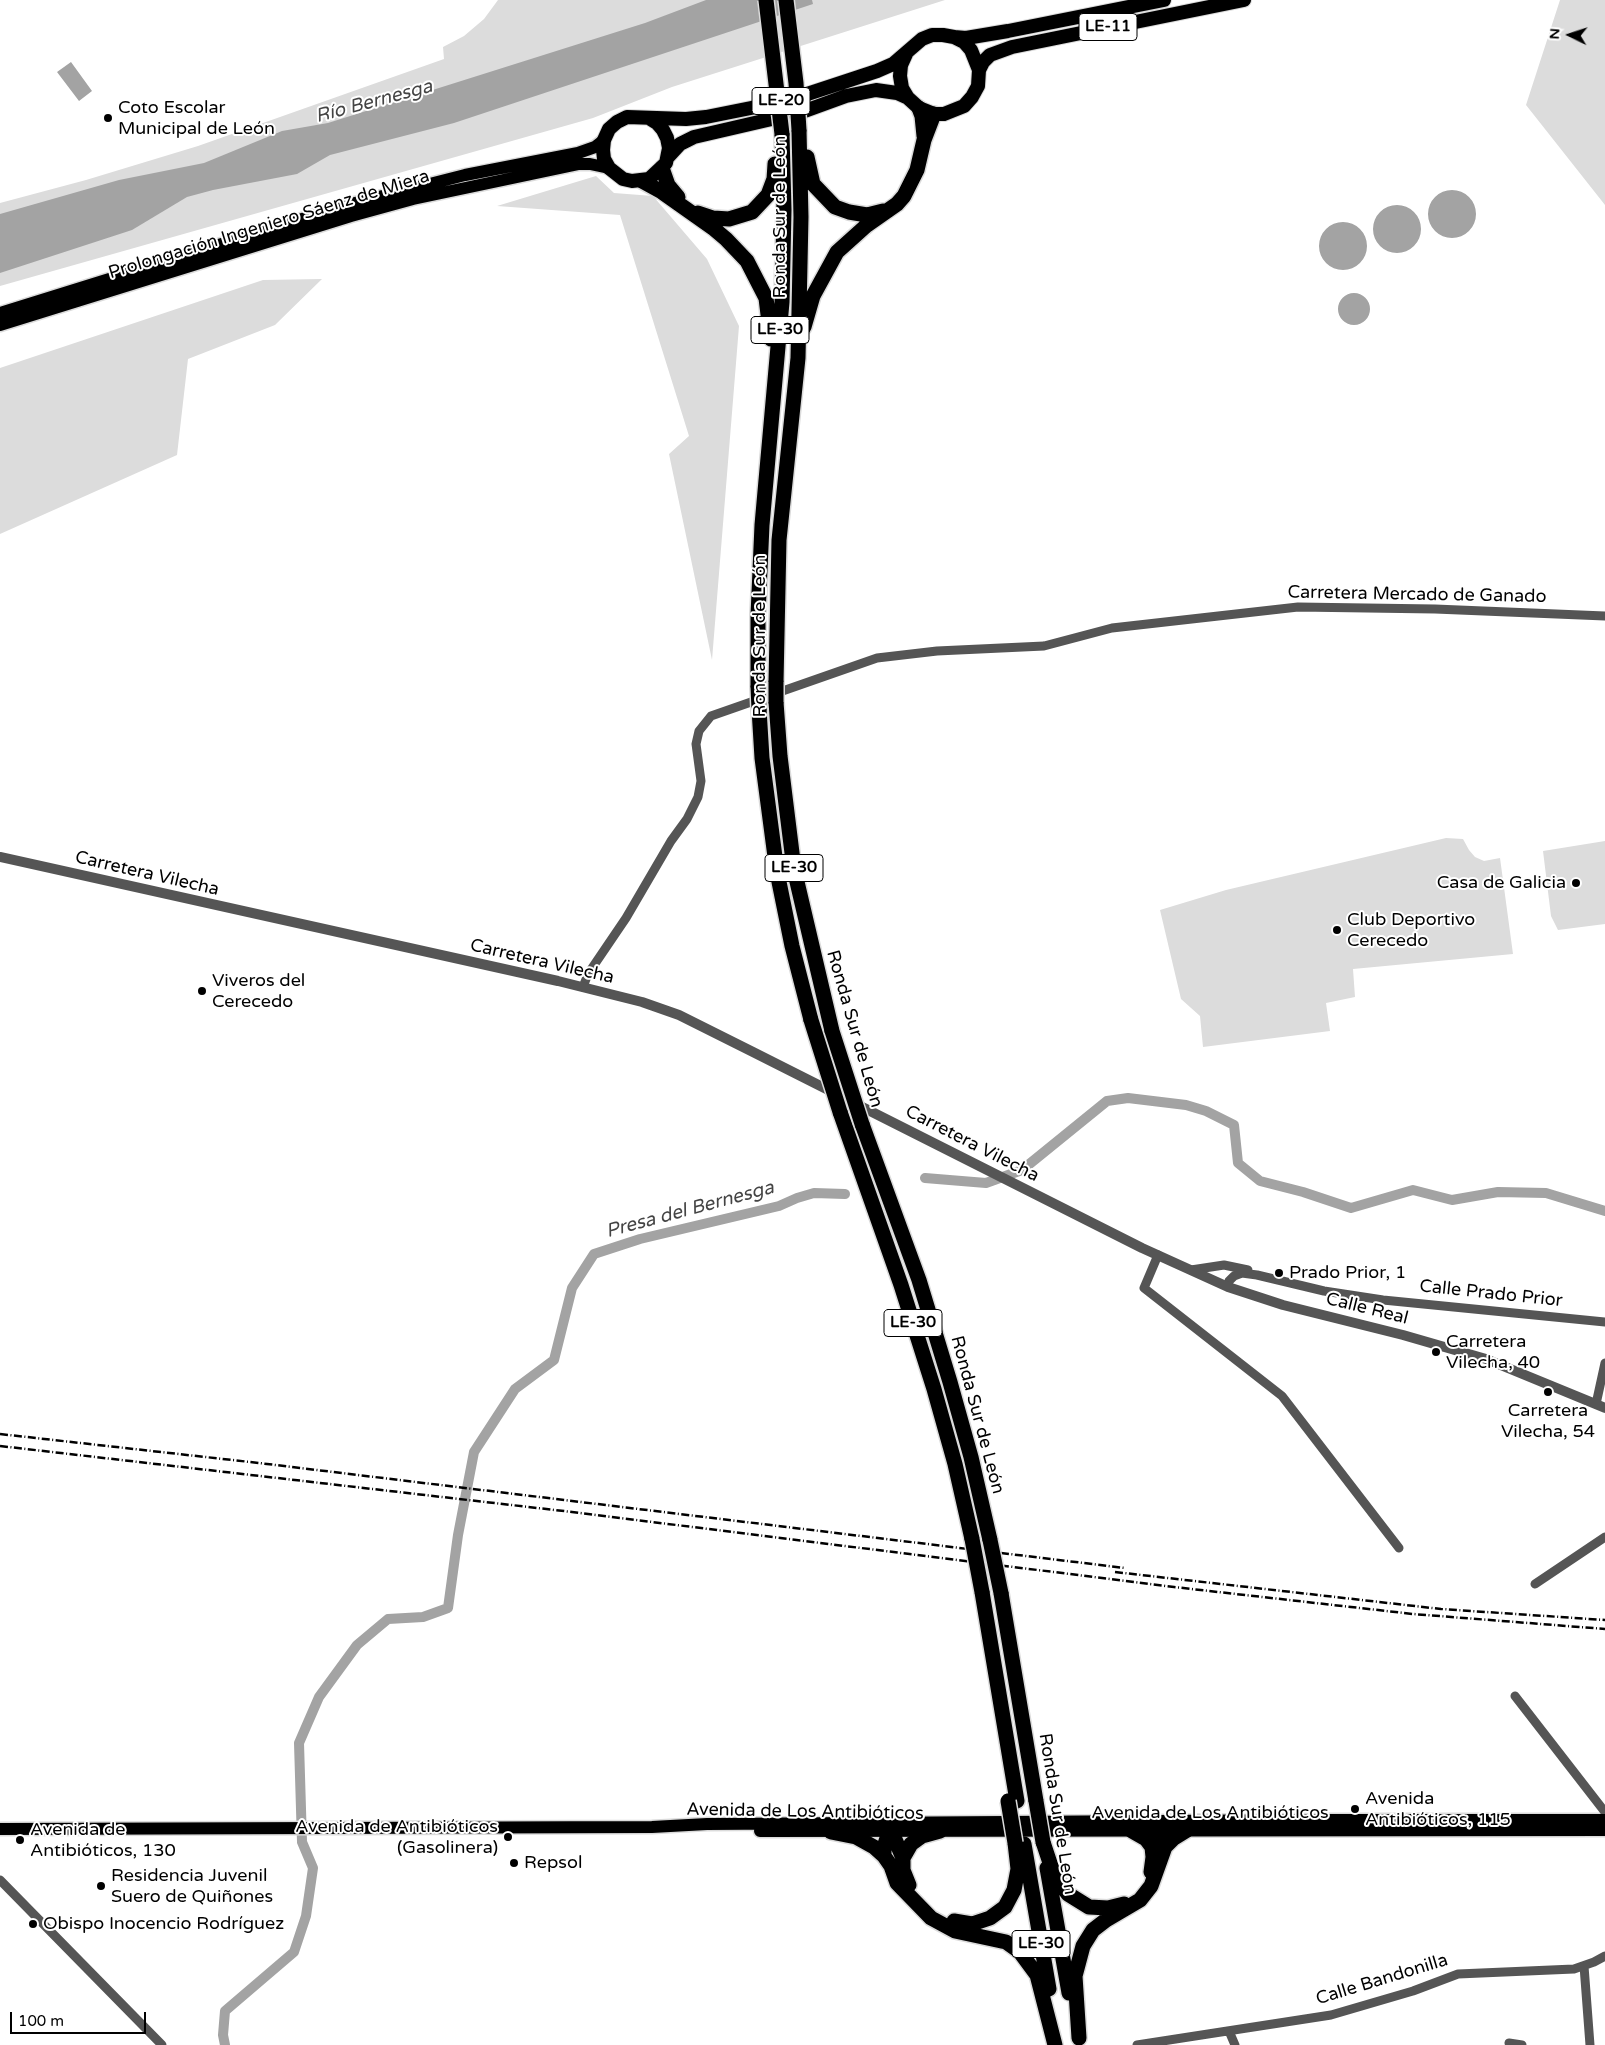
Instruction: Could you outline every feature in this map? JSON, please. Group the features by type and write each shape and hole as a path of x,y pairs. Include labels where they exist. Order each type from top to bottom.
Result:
{"highway":[{"name":"Ronda Sur de León","path":"766,0 776,92 784,210 782,302 762,525 758,615 758,687 762,758 777,872 792,946 811,1020 840,1112 898,1276 934,1389 955,1464 982,1592 1014,1784 1013,1801 1019,1842 1060,2045"},
{"name":"Ronda Sur de León","path":"786,0 796,82 801,217 798,358 779,540 776,702 780,756 794,869 832,1031 862,1124 919,1280 971,1457 1001,1593 1070,2004 1080,2042"},
{"name":"LE-11","path":"906,54 913,45 932,35 966,38 1164,0"},
{"name":"LE-11","path":"979,70 983,62 990,56 1012,47 1244,0"},
{"path":"913,103 934,114 944,114 964,106 972,97 978,86 979,70 971,50 964,42 954,37"},
{"path":"906,54 901,65 902,88 923,122 924,140"},
{"name":"LE-20","path":"649,118 686,119 706,117 786,101 877,71 893,64 906,54"},
{"name":"LE-20","path":"665,162 680,144 694,137 802,112 846,96 876,90 889,91 913,103"},
{"path":"798,358 813,296 838,252 867,225 892,208 904,196 917,170 924,140 934,114"},
{"path":"665,162 649,179 642,181 623,179 609,168 604,159 604,140 609,129 627,117 649,118 657,123 663,130 669,148 663,175 672,192 693,210 713,218 737,218 752,212 768,195 774,179 778,135"},
{"path":"799,130 804,142 808,170 813,184 835,207 867,215 892,208"},
{"path":"642,181 662,192 726,239 747,261 757,277 766,298 770,319 771,346 760,477 762,525"},
{"path":"1132,1830 1158,1847"},
{"path":"1080,2042 1076,1976 1083,1946 1093,1930 1140,1900 1151,1886 1158,1847 1154,1839 1161,1830"},
{"path":"1042,1842 1054,1875 1068,1894 1088,1907 1108,1908 1124,1904 1141,1891 1151,1871 1153,1857 1158,1847 1187,1830"},
{"path":"903,1858 911,1844 922,1836 940,1831"},
{"path":"832,1832 856,1837 874,1847 891,1866 897,1883 931,1918 955,1931 1006,1942 1020,1952 1037,1976 1056,2045"},
{"path":"884,1856 888,1832 894,1837 903,1858 903,1870 908,1884 924,1903 941,1916 972,1924 990,1918 1005,1907 1014,1890 1018,1869 1019,1842"}],"main road":[{"name":"Prolongación Ingeniero Sáenz de Miera","path":"0,313 347,205 465,175 578,153 595,147 604,140"},
{"name":"Prolongación Ingeniero Sáenz de Miera","path":"0,325 351,216 413,199 579,164 609,168"},
{"name":"Avenida de Los Antibióticos","path":"0,1828 665,1826 793,1823 1468,1819 1602,1815"},
{"path":"1373,1829 1395,1825 1459,1824 1468,1819 1476,1826 1491,1830"},
{"path":"1026,1821 1056,1826 1148,1826 1161,1830 1177,1826 1280,1824 1303,1820"},
{"path":"793,1823 822,1827 877,1827 888,1832 896,1827 954,1826 983,1822"},
{"name":"Avenida de Los Antibióticos","path":"665,1826 707,1830 832,1832 1373,1829 1605,1830"}],"street":[{"name":"Carretera Mercado de Ganado","path":"582,987 591,968 626,918 687,819 698,797 701,781 696,744 699,731 711,716 877,658 937,650 1044,646 1112,628 1298,607 1435,609 1605,616"},
{"name":"Carretera Vilecha","path":"0,857 642,1002 678,1015 1042,1197"},
{"name":"Calle Real","path":"1042,1197 1158,1255 1228,1287 1283,1305 1403,1335 1478,1357 1601,1406"},
{"path":"1158,1255 1144,1288 1282,1396 1399,1548"},
{"path":"1214,1281 1224,1265"},
{"name":"Calle Prado Prior","path":"1192,1270 1224,1265 1251,1271 1257,1275"},
{"name":"Calle Prado Prior","path":"1228,1287 1229,1281 1238,1274 1257,1275 1324,1290 1383,1300 1605,1322"},
{"path":"1601,1406 1605,1363"},
{"path":"1535,1584 1605,1537"},
{"path":"1515,1696 1602,1815"},
{"path":"0,1880 162,2045"},
{"name":"Calle Bandonilla","path":"1137,2045 1342,2012 1413,1991 1458,1974 1560,1970 1584,1966 1605,1956"},
{"path":"1584,1966 1590,2045"},
{"path":"1229,2031 1235,2045"},
{"path":"1509,2043 1522,2045"}],"shaded area":[{"path":"498,0 945,0 672,87 593,118 0,286 0,203 86,180 198,146 444,59 443,47 464,36 484,19"},
{"path":"706,0 812,0 813,4 454,123 330,155 297,174 213,190 187,197 132,230 0,273 0,214 119,180 204,163 282,131 328,123 645,23"},
{"path":"1560,0 1605,0 1605,205 1526,105"},
{"path":"71,62 92,91 79,101 57,72"},
{"path":"596,176 614,193 653,196 707,259 739,326 712,660 669,454 689,436 620,215 497,206"},
{"path":"1452,190 1461,192 1469,197 1474,205 1476,214 1474,223 1469,231 1461,236 1452,238 1443,236 1435,231 1430,223 1428,214 1430,205 1435,197 1443,192"},
{"path":"1397,205 1406,207 1414,212 1419,220 1421,229 1419,238 1414,246 1406,251 1397,253 1388,251 1380,246 1375,238 1373,229 1375,220 1380,212 1388,207"},
{"path":"1343,222 1352,224 1360,229 1365,237 1367,246 1365,255 1360,263 1352,268 1343,270 1334,268 1326,263 1321,255 1319,246 1321,237 1326,229 1334,224"},
{"path":"322,279 275,325 188,359 177,455 0,534 0,368 263,280"},
{"path":"1354,293 1366,297 1370,309 1366,321 1354,325 1342,321 1338,309 1342,297"},
{"name":"Club Deportivo Cerecedo","path":"1446,838 1463,839 1475,857 1484,861 1500,858 1513,954 1353,969 1355,997 1326,1003 1330,1031 1203,1047 1200,1016 1181,999 1160,910 1226,890"},
{"name":"Casa de Galicia","path":"1605,841 1605,924 1558,930 1551,916 1543,851"}],"waterway":[{"name":"Presa del Bernesga","path":"925,1178 986,1183 1022,1170 1107,1101 1128,1098 1186,1105 1206,1111 1234,1125 1238,1163 1260,1181 1303,1192 1351,1208 1413,1190 1452,1200 1498,1192 1546,1193 1605,1211"},
{"name":"Presa del Bernesga","path":"225,2045 223,2035 225,2011 294,1952 306,1916 313,1868 302,1842 299,1743 319,1697 357,1645 388,1619 423,1617 448,1608 458,1535 474,1452 515,1389 554,1360 572,1288 594,1254 640,1239 779,1206 814,1193 845,1194"}],"railway":[{"path":"0,1434 259,1463 1125,1568"},
{"path":"0,1446 572,1512 1174,1587 1413,1614 1605,1629"},
{"path":"1115,1572 1441,1609 1605,1620"}],"place":[{"name":"Coto Escolar Municipal de León","path":"108,118"},
{"name":"Casa de Galicia","path":"1576,883"},
{"name":"Club Deportivo Cerecedo","path":"1337,930"},
{"name":"Viveros del Cerecedo","path":"202,991"},
{"name":"Prado Prior, 1","path":"1279,1273"},
{"name":"Carretera Vilecha, 40","path":"1436,1352"},
{"name":"Carretera Vilecha, 54","path":"1548,1392"},
{"name":"Avenida Antibióticos, 115","path":"1355,1809"},
{"name":"Avenida de Antibióticos (Gasolinera)","path":"508,1837"},
{"name":"Avenida de Antibióticos, 130","path":"20,1840"},
{"name":"Repsol","path":"514,1863"},
{"name":"Residencia Juvenil Suero de Quiñones","path":"101,1886"},
{"name":"Obispo Inocencio Rodríguez","path":"33,1924"}],"water label":[{"name":"Río Bernesga","path":"374,102"}]}
